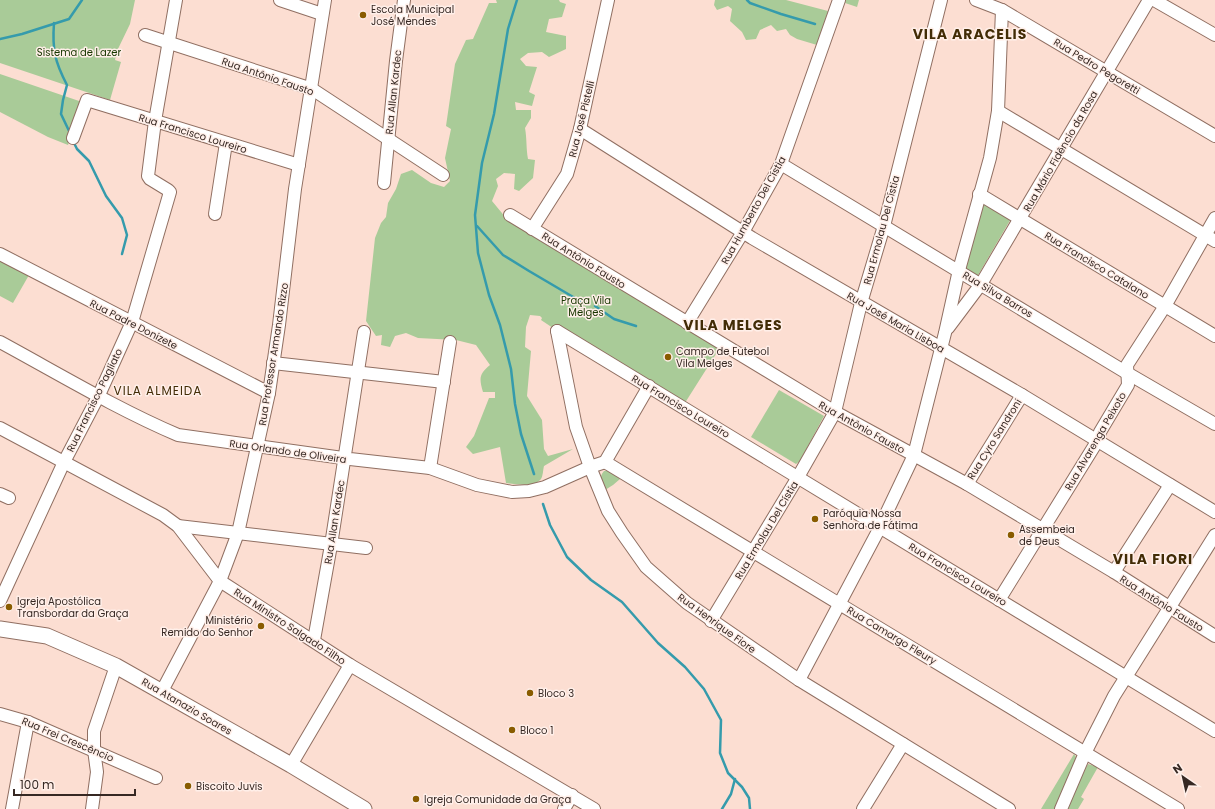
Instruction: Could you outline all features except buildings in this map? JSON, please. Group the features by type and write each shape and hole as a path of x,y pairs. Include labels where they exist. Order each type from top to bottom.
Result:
{"main road":[{"name":"Rua Atanazio Soares","path":"0,629 47,636 116,666 291,765 358,807"}],"street":[{"path":"155,121 176,0"},
{"path":"280,0 322,14"},
{"name":"Rua Professor Armando Rizzo","path":"162,691 220,581 238,533 269,393 299,165 325,0"},
{"name":"Rua Allan Kardec","path":"384,183 404,0"},
{"name":"Rua José Pistelli","path":"532,228 567,174 580,129 608,0"},
{"name":"Rua Humberto Del Cístia","path":"687,323 743,232 781,164 838,0"},
{"name":"Rua Ermolau Del Cístia","path":"711,621 798,477 834,412 862,303 884,226 941,0"},
{"name":"Rua Pedro Pegoretti","path":"976,0 1002,10 1215,136"},
{"name":"Rua Mário Fidêncio da Rosa","path":"945,333 981,284 1149,0"},
{"path":"1154,0 1215,35"},
{"path":"799,680 880,527 914,456 945,333 959,270 990,158 998,111 1002,10"},
{"name":"Rua Antônio Fausto","path":"145,35 312,90 443,175"},
{"name":"Rua Francisco Loureiro","path":"73,138 87,100 299,165"},
{"path":"998,111 1210,238"},
{"name":"Rua Francisco Pagliato","path":"0,601 64,462 99,395 132,322 170,192 150,179 148,176 155,121"},
{"name":"Rua José Maria Lisboa","path":"580,129 743,232 1098,440 1215,512"},
{"path":"215,214 226,143"},
{"name":"Rua Silva Barros","path":"781,164 959,270 1127,373 1215,424"},
{"name":"Rua Francisco Catalano","path":"980,194 1215,336"},
{"name":"Rua Antônio Fausto","path":"510,215 834,412 967,484 1114,572 1215,636"},
{"name":"Rua Alvarenga Peixoto","path":"999,600 1098,440 1100,432 1128,385 1126,365 1210,238 1215,218"},
{"name":"Rua Padre Donizete","path":"0,254 269,393"},
{"name":"Rua Francisco Loureiro","path":"557,331 1215,731"},
{"name":"Rua Henrique Fiore","path":"557,331 576,427 590,467 608,511 636,555 656,577 711,621 799,680 1009,809"},
{"name":"Rua Allan Kardec","path":"314,640 331,545 364,332"},
{"name":"Rua Orlando de Oliveira","path":"0,342 161,428 178,435 344,458 430,468 477,485 512,492 529,491 545,487 590,467"},
{"path":"430,468 450,342"},
{"path":"273,363 444,382"},
{"path":"590,467 605,462 649,386"},
{"name":"Rua Cyro Sandroni","path":"967,484 1022,395"},
{"name":"Rua Ministro Salgado Filho","path":"0,428 163,515 178,526 220,581 314,640 350,665 594,809"},
{"name":"Rua Camargo Fleury","path":"605,462 1178,809"},
{"path":"1114,572 1170,485"},
{"path":"178,526 366,548"},
{"path":"1061,809 1085,753 1126,676 1215,535"},
{"path":"291,765 350,665"},
{"path":"92,809 97,772 94,750 94,731 116,666"},
{"name":"Rua Frei Crescêncio","path":"0,714 28,722 156,778"},
{"path":"12,809 28,722"},
{"path":"863,809 903,744"},
{"path":"564,809 572,795"}],"green space":[{"name":"Sistema de Lazer","path":"0,0 135,0 130,24 117,51 115,60 121,62 110,100 0,63"},
{"name":"Praça Vila Melges","path":"496,0 559,0 560,2 566,4 562,17 549,19 546,32 566,36 566,49 549,57 542,52 528,53 520,59 526,66 537,67 529,92 535,95 532,106 515,102 516,110 531,110 531,118 525,128 528,159 535,160 533,178 519,191 514,189 515,174 504,173 496,179 498,186 492,201 506,218 721,346 683,406 559,332 541,320 542,318 540,316 530,315 526,327 525,347 531,351 527,396 542,420 544,449 548,456 573,449 544,466 543,475 538,482 534,484 520,485 506,483 500,447 473,454 466,447 474,436 489,398 495,398 495,392 483,392 481,377 490,365 476,345 456,340 418,338 406,333 395,336 390,347 381,345 382,335 376,336 366,321 375,238 381,223 386,217 388,203 396,189 401,174 412,170 431,183 444,187 450,181 445,158 451,129 446,126 455,64 466,40 473,39 489,3 497,3"},
{"path":"715,0 786,0 828,11 817,45 797,39 790,35 786,29 777,31 771,25 760,30 756,39 746,40 742,32 730,21 732,9 728,6 717,10 714,5"},
{"path":"846,0 859,0 857,7 845,3"},
{"name":"Sistema de Lazer","path":"0,74 82,102 68,145 48,137 0,112"},
{"path":"981,201 1012,217 977,277 960,268"},
{"path":"0,260 29,275 13,303 0,296"},
{"path":"779,390 824,416 800,461 796,464 751,437"},
{"path":"604,471 610,471 620,479 605,490 601,483 602,474"},
{"path":"1074,754 1076,757 1075,763 1054,809 1041,809"},
{"path":"1088,764 1098,767 1081,797 1084,799 1078,809 1065,809"}],"waterway":[{"path":"0,39 22,34 69,19 82,0"},
{"path":"517,0 508,29 494,114 482,163 475,215 478,253 489,295 500,325 511,369 515,404 521,434 534,474"},
{"path":"747,0 750,3 781,14 815,24"},
{"path":"54,23 55,56 67,85 61,114 70,133"},
{"path":"73,141 77,149 89,161 106,196 122,218 127,235 122,254"},
{"path":"477,226 503,255 580,301"},
{"path":"595,306 614,319 636,326"},
{"path":"543,504 550,525 567,557 591,580 622,602 658,643 685,667 704,689 721,720 720,753 728,773 742,787 749,798 750,809"},
{"path":"722,809 731,794 735,779"}],"place":[{"name":"Escola Municipal José Mendes","path":"363,15"},
{"name":"Campo de Futebol Vila Melges","path":"668,357"},
{"name":"Paróquia Nossa Senhora de Fátima","path":"815,519"},
{"name":"Assembeia de Deus","path":"1011,535"},
{"name":"Igreja Apostólica Transbordar da Graça","path":"9,607"},
{"name":"Ministério Remido do Senhor","path":"261,626"},
{"name":"Bloco 3","path":"530,693"},
{"name":"Bloco 1","path":"512,730"},
{"name":"Biscoito Juvis","path":"188,786"},
{"name":"Igreja Comunidade da Graça","path":"416,799"}],"district":[{"name":"VILA ARACELIS","path":"970,34"},
{"name":"VILA MELGES","path":"733,325"},
{"name":"VILA ALMEIDA","path":"158,391"},
{"name":"VILA FIORI","path":"1153,559"}]}
